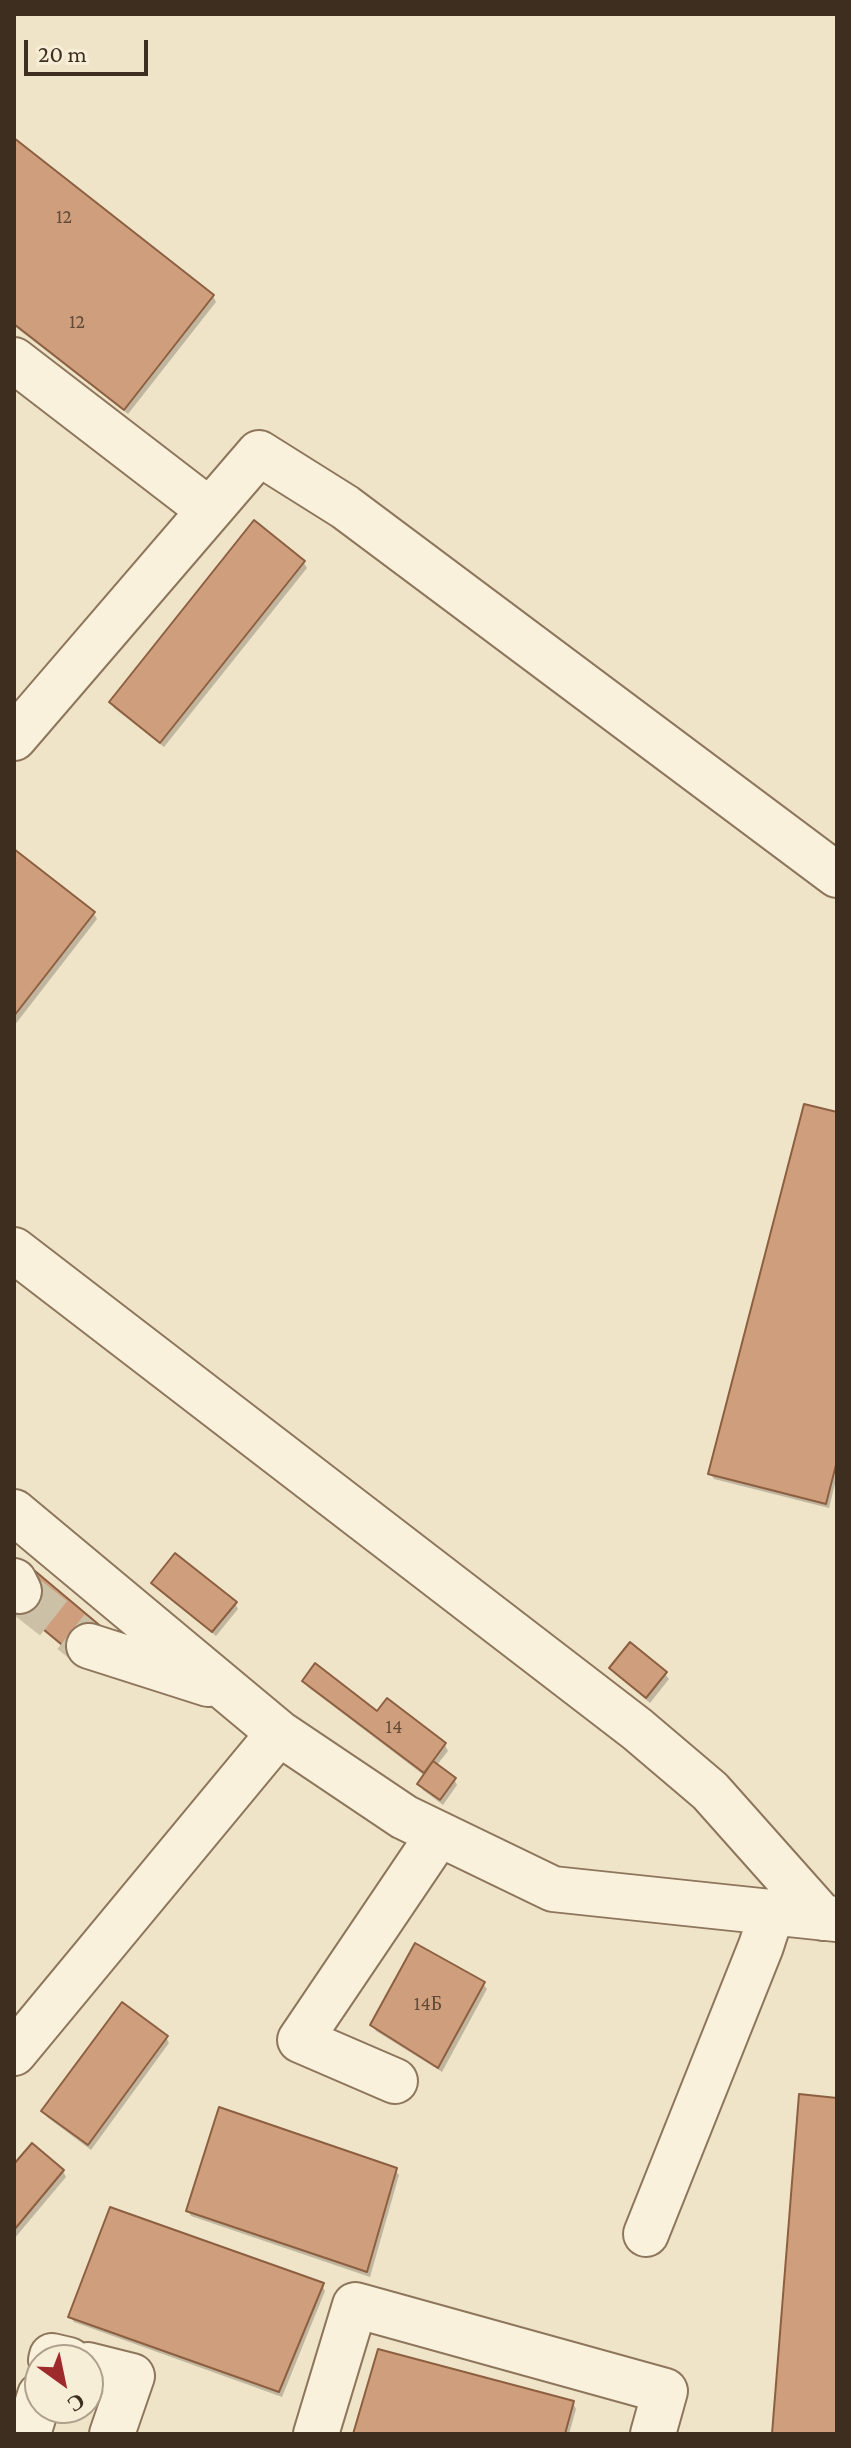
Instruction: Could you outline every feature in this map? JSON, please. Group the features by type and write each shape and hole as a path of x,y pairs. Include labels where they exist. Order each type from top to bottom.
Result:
{"lane":[{"path":"14,360 209,510"},
{"path":"14,738 259,453 345,507 837,875"},
{"path":"14,1250 637,1729 710,1791 830,1918"},
{"path":"14,1512 279,1733 404,1817 553,1889 830,1918"},
{"path":"89,1646 229,1691"},
{"path":"14,2053 279,1733"},
{"path":"395,2081 300,2040 439,1834"},
{"path":"646,2234 772,1912"},
{"path":"316,2434 355,2305 665,2391 653,2434"},
{"path":"104,2369 132,2376 112,2434"}],"building":[{"path":"14,138 214,295 124,410 14,324"},
{"path":"254,520 305,561 160,743 109,702"},
{"path":"14,849 95,912 14,1016"},
{"path":"804,1104 837,1112 837,1461 826,1504 708,1474"},
{"path":"175,1553 237,1602 212,1632 151,1583"},
{"path":"35,1571 104,1629 78,1658 14,1605 14,1596"},
{"path":"630,1642 667,1672 646,1698 609,1668"},
{"path":"315,1663 377,1711 387,1698 446,1743 424,1773 302,1681"},
{"path":"433,1761 456,1778 440,1800 417,1784"},
{"path":"415,1943 485,1982 438,2068 370,2025"},
{"path":"122,2002 168,2036 88,2145 41,2111"},
{"path":"799,2094 837,2098 837,2434 772,2434"},
{"path":"219,2107 397,2168 367,2272 186,2211"},
{"path":"32,2143 64,2170 14,2230 14,2164"},
{"path":"110,2207 324,2283 279,2392 68,2317"},
{"path":"378,2349 574,2401 565,2434 353,2434"}],"tunnel":[{"path":"19,1591 89,1646"}]}
